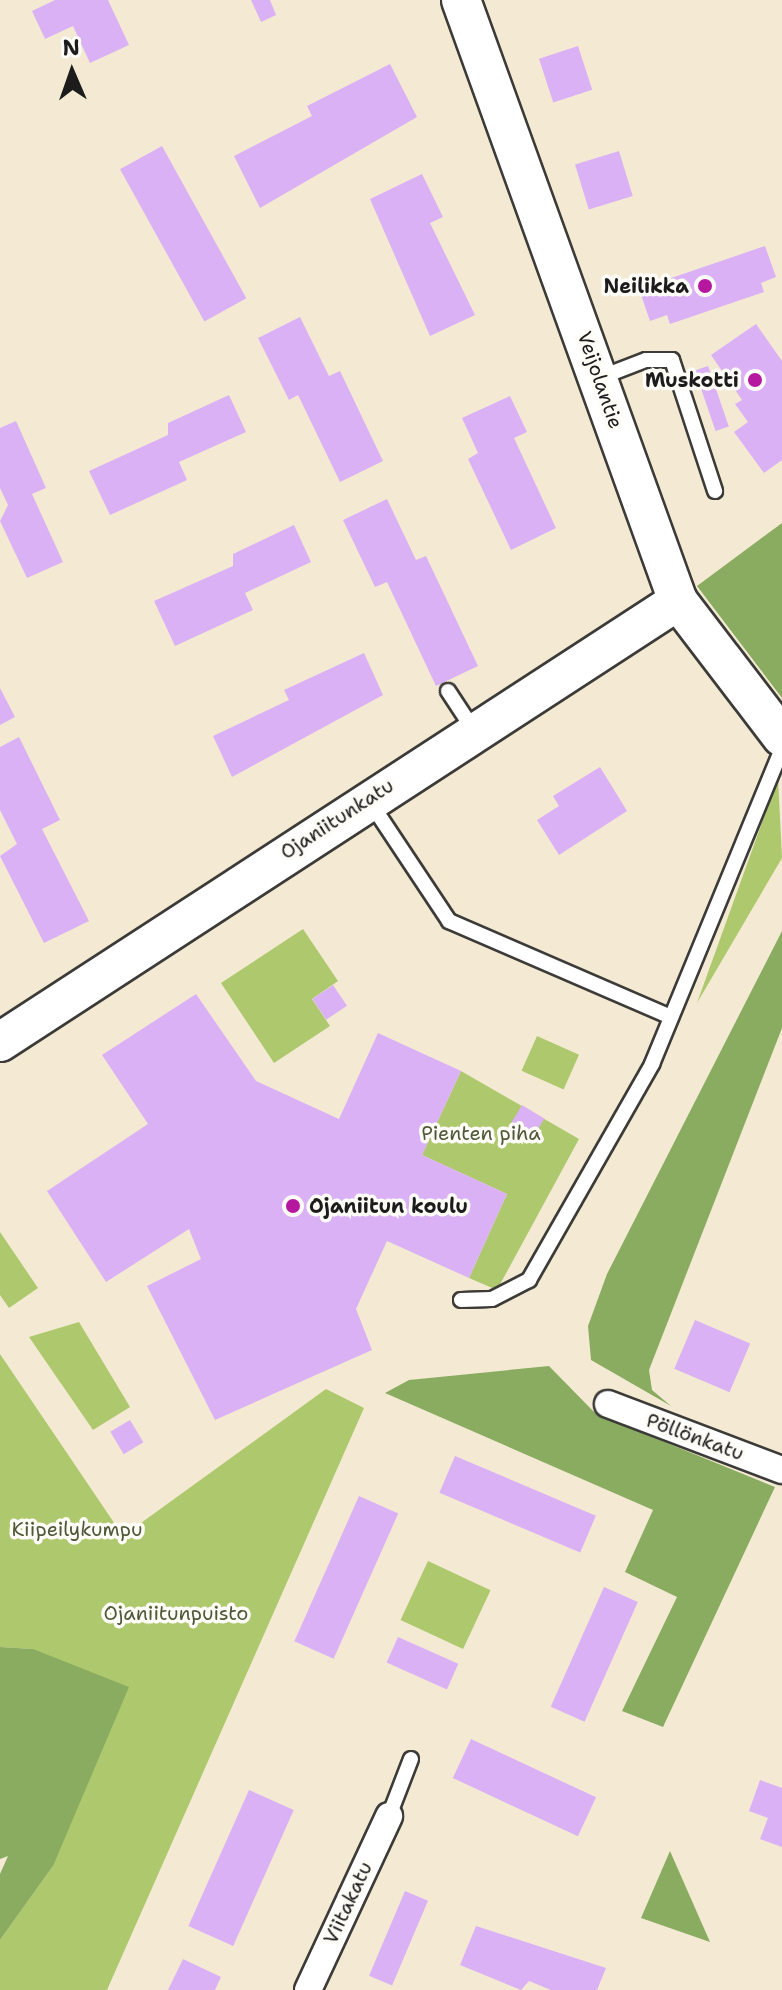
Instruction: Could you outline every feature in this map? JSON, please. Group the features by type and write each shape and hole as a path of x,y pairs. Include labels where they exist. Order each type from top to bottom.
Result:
{"street":[{"name":"Veijolantie","path":"461,0 678,601 782,737"},
{"name":"Ojaniitunkatu","path":"0,1042 473,729 678,601"},
{"name":"Pöllönkatu","path":"608,1404 782,1470"},
{"name":"Viitakatu","path":"308,1990 389,1816"}],"lane":[{"path":"599,378 646,360 672,360 715,491"},
{"path":"448,691 473,729"},
{"path":"461,1300 492,1299 529,1280 671,1017 782,748"},
{"path":"368,798 449,921 671,1017"},
{"path":"389,1816 411,1759"}],"green space":[{"path":"782,523 782,698 697,586"},
{"path":"778,778 782,858 697,1003"},
{"path":"303,929 338,981 312,999 330,1026 274,1063 221,983"},
{"path":"782,931 782,1028 649,1370 652,1390 671,1406 591,1360 588,1326 607,1274"},
{"path":"537,1036 579,1055 564,1089 522,1071"},
{"name":"Pienten piha","path":"461,1071 579,1139 497,1290 469,1278 507,1194 422,1155"},
{"path":"0,1232 38,1288 9,1308 0,1295"},
{"path":"79,1322 130,1407 93,1430 29,1337"},
{"name":"Ojaniitunpuisto","path":"0,1354 123,1536 326,1389 364,1408 107,1990 0,1990 0,1940 53,1866 33,1649 0,1647"},
{"path":"549,1366 596,1414 775,1487 663,1727 622,1711 677,1597 625,1572 653,1510 385,1393 409,1380"},
{"path":"428,1561 491,1590 463,1649 401,1620"},
{"path":"0,1647 33,1649 129,1687 53,1866 0,1940 0,1874 8,1856 0,1859"},
{"path":"670,1851 710,1942 641,1918"}],"building":[{"path":"55,0 108,0 129,45 90,63 73,26 45,39 32,11"},
{"path":"251,0 270,0 276,15 261,22"},
{"path":"578,46 592,90 553,102 539,59"},
{"path":"390,64 417,117 260,208 234,156 312,116 307,106"},
{"path":"162,146 246,298 204,321 120,169"},
{"path":"619,151 633,196 589,209 575,164"},
{"path":"422,174 443,217 430,223 475,315 430,336 370,199"},
{"name":"Neilikka","path":"765,246 776,277 761,283 764,292 670,324 667,315 650,321 639,289"},
{"path":"300,317 329,376 340,371 383,461 340,482 298,395 289,400 258,338"},
{"name":"Muskotti","path":"756,324 782,361 782,460 764,473 734,432 748,422 735,404 742,400 711,355"},
{"path":"708,366 729,427 716,431 695,371"},
{"path":"229,395 246,432 179,462 187,480 110,515 89,471 168,435 168,423"},
{"path":"510,396 527,432 514,438 556,528 511,550 468,459 478,453 462,418"},
{"path":"16,421 46,488 32,494 63,562 27,578 0,521 8,505 0,488 0,428"},
{"path":"387,499 416,560 426,556 478,666 436,686 387,582 375,587 343,520"},
{"path":"294,525 311,562 245,593 253,610 175,646 154,601 233,566 233,554"},
{"path":"364,653 383,695 232,777 213,736 289,700 284,690"},
{"path":"0,688 15,717 0,725"},
{"path":"19,737 60,820 42,829 89,921 44,943 0,856 17,844 0,810 0,747"},
{"path":"600,767 627,811 559,855 537,820 559,806 553,796"},
{"path":"333,985 347,1006 326,1020 312,999"},
{"path":"196,994 256,1081 339,1119 378,1033 461,1071 422,1155 507,1194 469,1278 387,1241 356,1309 372,1350 215,1420 147,1286 201,1259 189,1229 106,1282 47,1191 148,1124 102,1055"},
{"path":"522,1105 544,1118 531,1140 509,1126"},
{"path":"695,1320 750,1343 730,1392 674,1369"},
{"path":"130,1420 143,1442 124,1454 110,1432"},
{"path":"455,1456 596,1516 580,1553 439,1493"},
{"path":"359,1496 398,1513 334,1659 294,1641"},
{"path":"604,1587 638,1602 585,1722 551,1707"},
{"path":"398,1637 458,1664 447,1689 387,1663"},
{"path":"471,1739 596,1797 578,1836 453,1778"},
{"path":"760,1780 782,1788 782,1847 760,1839 768,1818 749,1811"},
{"path":"249,1790 294,1810 233,1946 188,1926"},
{"path":"405,1891 428,1901 392,1985 369,1976"},
{"path":"476,1926 606,1968 597,1990 551,1990 529,1981 521,1990 460,1965"},
{"path":"183,1959 221,1977 215,1990 168,1990"}],"place":[{"name":"Neilikka","path":"705,286"},
{"name":"Muskotti","path":"755,380"},
{"name":"Ojaniitun koulu","path":"293,1206"}],"park label":[{"name":"Kiipeilykumpu","path":"77,1529"}]}
